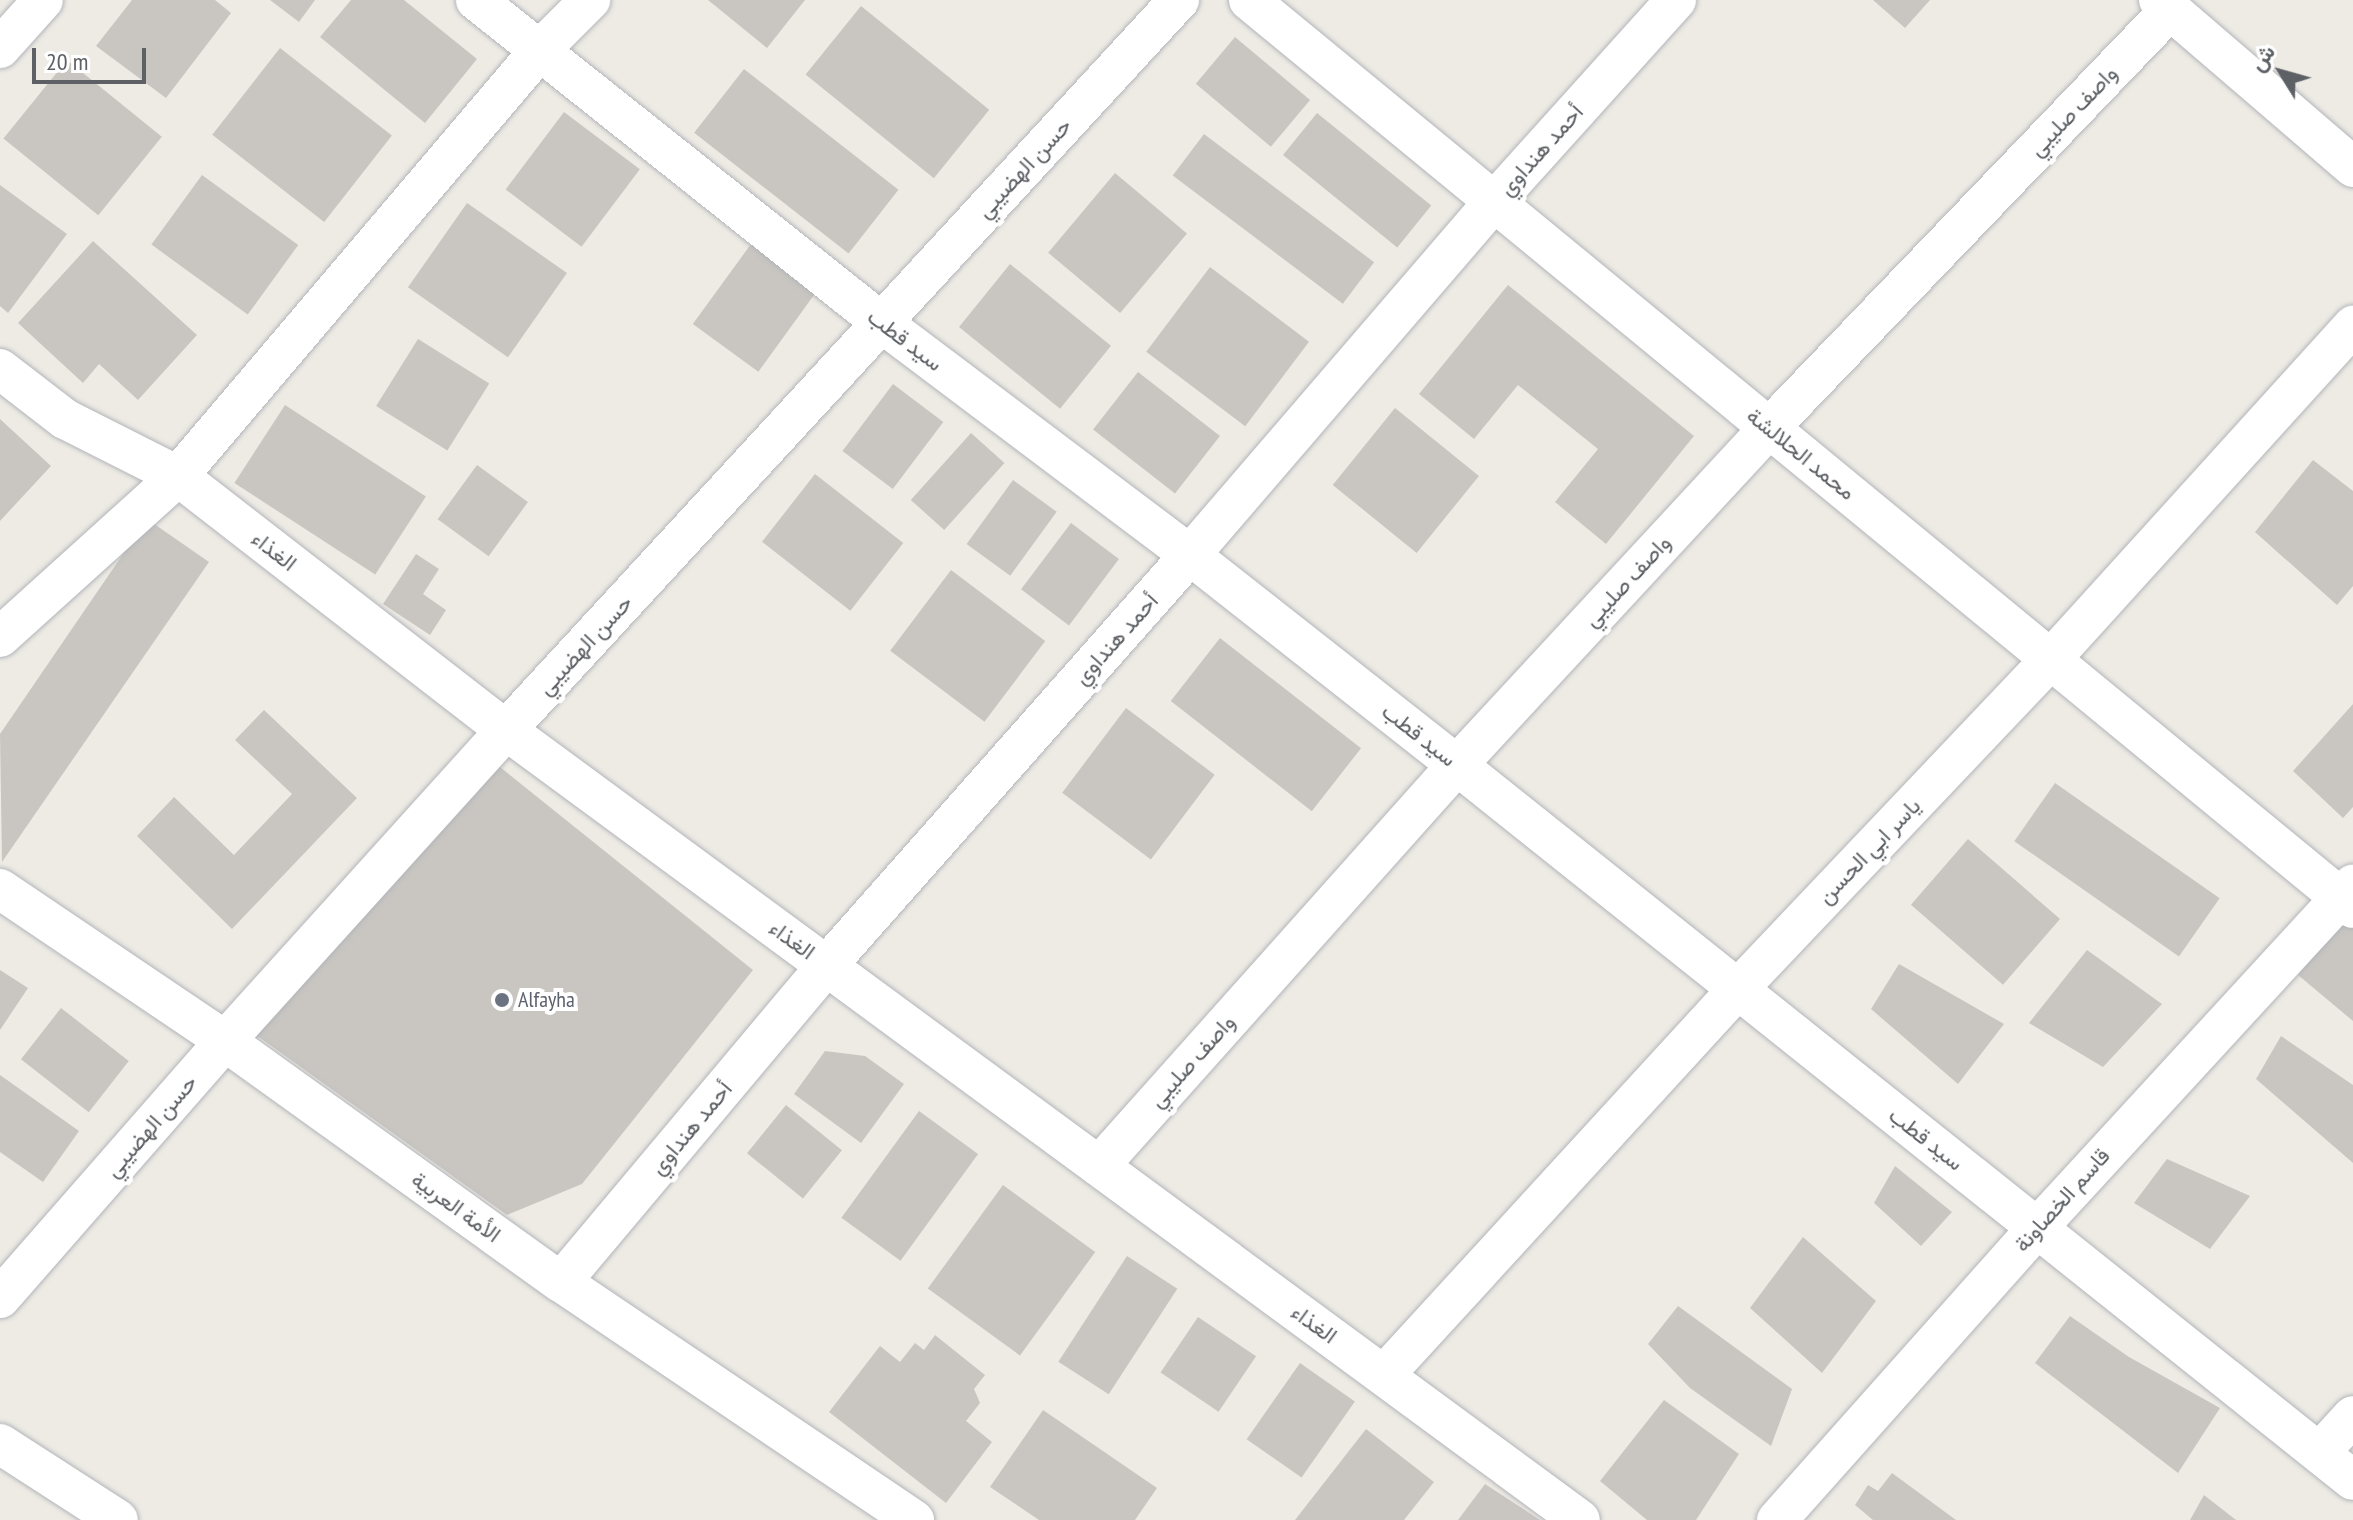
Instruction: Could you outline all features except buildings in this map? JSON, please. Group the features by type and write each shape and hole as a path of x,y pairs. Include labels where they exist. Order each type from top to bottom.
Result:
{"street":[{"path":"0,48 43,0"},
{"name":"سيد قطب","path":"476,0 882,323 1190,555 1457,765 1736,991 2321,1451 2353,1480"},
{"path":"0,637 178,476 540,50 590,0"},
{"name":"حسن الهضيبي","path":"0,1298 225,1041 506,730 1179,0"},
{"name":"محمد الحلالشة","path":"1249,0 2051,659 2349,897"},
{"name":"أحمد هنداوي","path":"561,1282 827,965 1190,555 1494,202 1676,0"},
{"path":"2165,5 2353,167"},
{"name":"واصف صليبي","path":"1099,1166 1457,765 2165,5"},
{"name":"ياسر ابي الحسن","path":"1384,1375 1736,991 2051,659 2353,326"},
{"name":"الغذاء","path":"0,369 65,419 178,476 506,730 1580,1520"},
{"name":"الأمة العربية","path":"0,889 225,1041 561,1282 914,1520"},
{"name":"قاسم الخصاونة","path":"1777,1520 2038,1227 2349,897"},
{"path":"2321,1451 2353,1416"},
{"path":"0,1444 118,1520"}],"place":[{"name":"Alfayha","path":"502,1000"}]}
